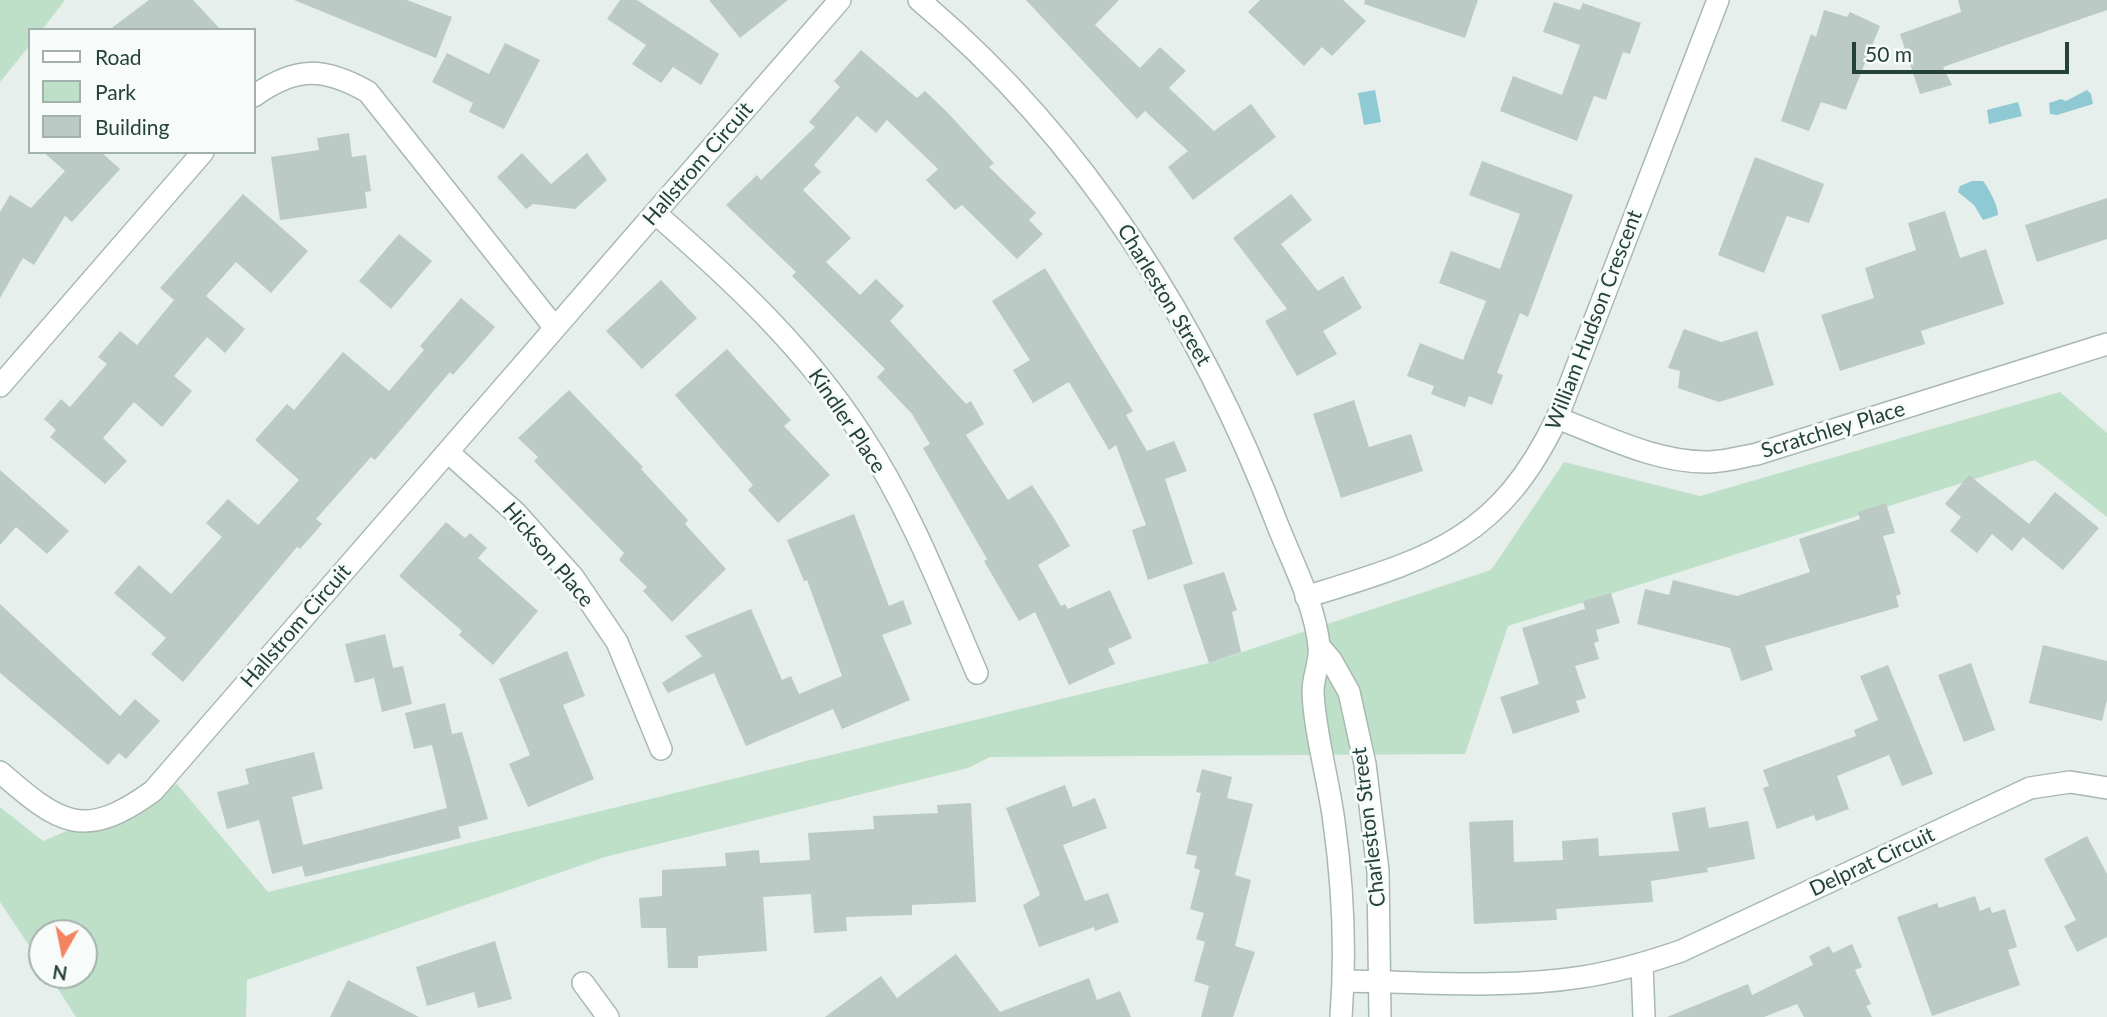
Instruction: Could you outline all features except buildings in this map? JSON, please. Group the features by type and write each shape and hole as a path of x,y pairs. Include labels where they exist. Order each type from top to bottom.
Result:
{"street":[{"name":"Hallstrom Circuit","path":"0,772 44,810 60,817 92,821 124,813 153,791 840,0"},
{"name":"Charleston Street","path":"919,0 1011,87 1074,159 1131,237 1207,363 1245,443 1306,597 1320,647 1331,660 1349,692 1365,764 1378,871 1382,982 1380,1017"},
{"name":"William Hudson Crescent","path":"1306,597 1417,561 1460,538 1480,523 1516,487 1546,443 1558,418 1718,0"},
{"path":"256,95 276,80 308,72 340,76 368,92 555,328"},
{"path":"0,386 201,154"},
{"name":"Kindler Place","path":"655,213 777,325 835,396 862,435 909,518 977,673"},
{"name":"Scratchley Place","path":"1558,418 1643,451 1688,461 1711,462 1757,454 2107,344"},
{"name":"Hickson Place","path":"448,452 516,513 573,577 617,642 661,749"},
{"name":"Charleston Street","path":"1320,647 1313,691 1335,823 1344,981 1342,1017"},
{"name":"Delprat Circuit","path":"1344,981 1569,978 1642,964 1681,951 2030,788 2070,782 2107,788"},
{"path":"1642,964 1644,1017"},
{"path":"583,983 608,1017"}],"green space":[{"path":"0,0 65,0 44,28 28,28 28,47 0,82"},
{"path":"2060,392 2107,433 2107,517 2035,460 1508,626 1465,754 990,757 968,768 605,857 247,980 246,1017 76,1017 58,989 98,989 98,919 28,919 28,944 0,902 0,807 43,841 177,784 268,892 1209,663 1491,570 1564,462 1700,496"}],"water":[{"path":"1375,90 1381,122 1364,125 1358,93"},
{"path":"2087,90 2091,94 2093,104 2057,115 2050,114 2049,103 2061,99 2066,101"},
{"path":"2018,102 2022,116 1989,124 1987,110"},
{"path":"1972,181 1983,181 1995,202 1998,215 1983,220 1974,205 1958,192 1960,186"}]}
